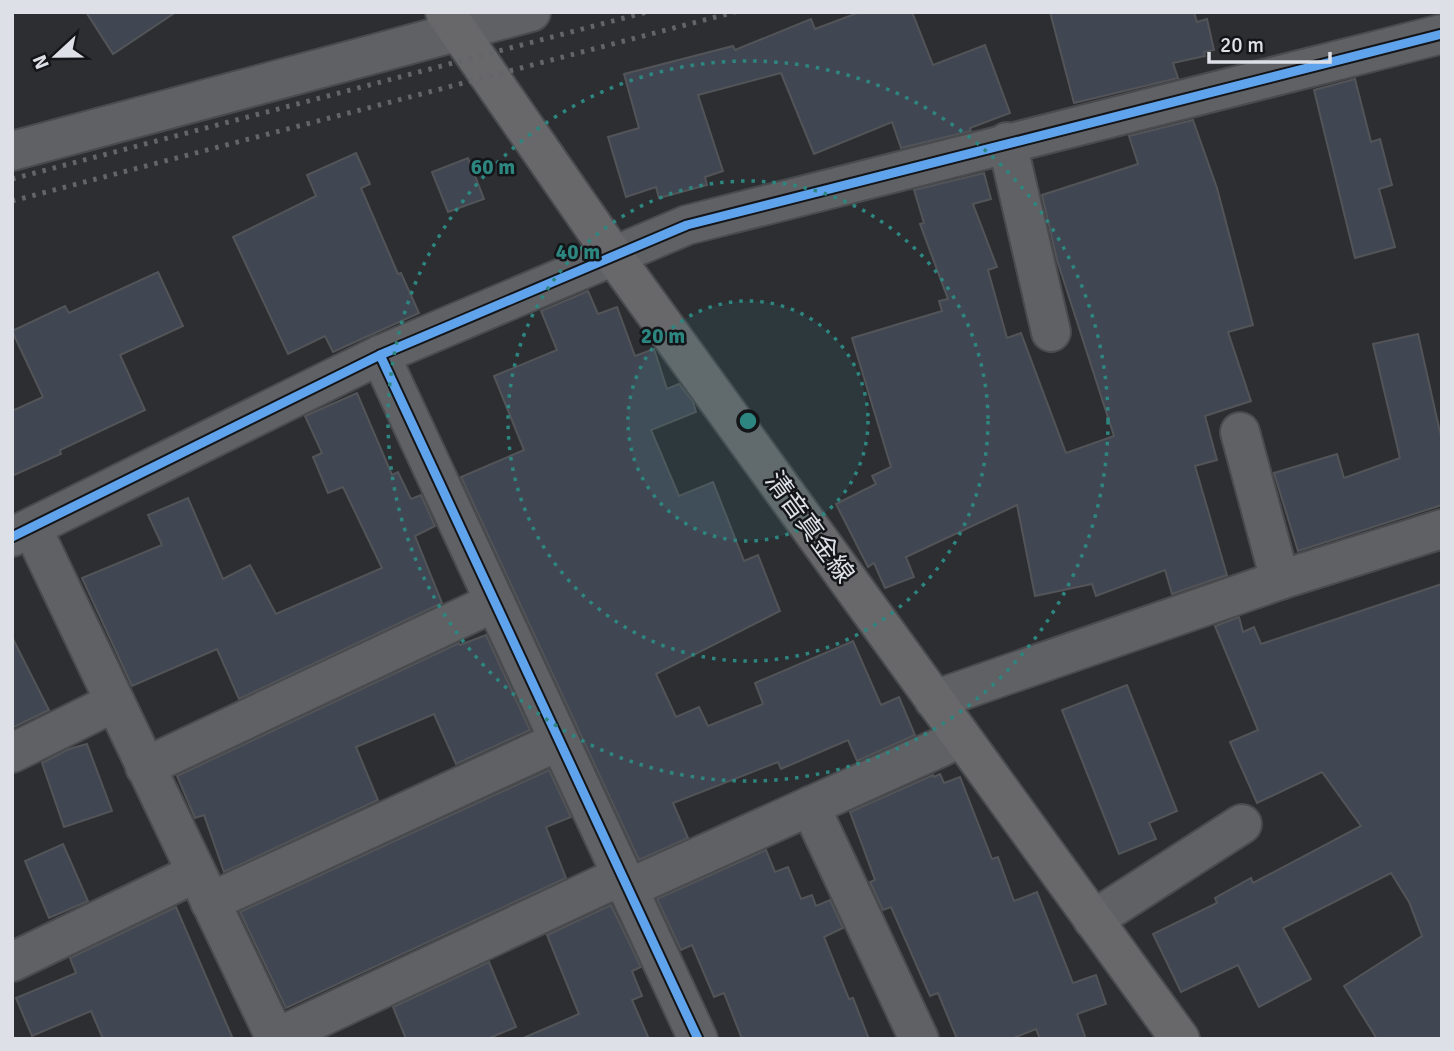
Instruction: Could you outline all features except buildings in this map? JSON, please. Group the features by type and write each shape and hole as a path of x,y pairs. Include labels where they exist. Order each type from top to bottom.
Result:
{"main road":[{"name":"清音真金線","path":"452,22 613,255 1180,1039"}],"street":[{"path":"12,151 452,22 531,12"},
{"path":"961,737 810,806 624,883 275,1039 115,702 22,532 380,355 687,225 1442,34"},
{"path":"1007,142 1051,332"},
{"path":"380,355 698,1039"},
{"path":"1240,432 1280,580"},
{"path":"934,700 1280,580 1442,529"},
{"path":"145,767 495,603"},
{"path":"12,753 115,702"},
{"path":"12,962 203,888 559,741"},
{"path":"810,806 919,1039"},
{"path":"1093,919 1242,824"}],"railway":[{"path":"12,179 647,12"},
{"path":"12,201 735,12"}],"cycle path":[{"path":"12,537 380,355 687,225 1442,34"},
{"path":"380,355 698,1039"}]}
